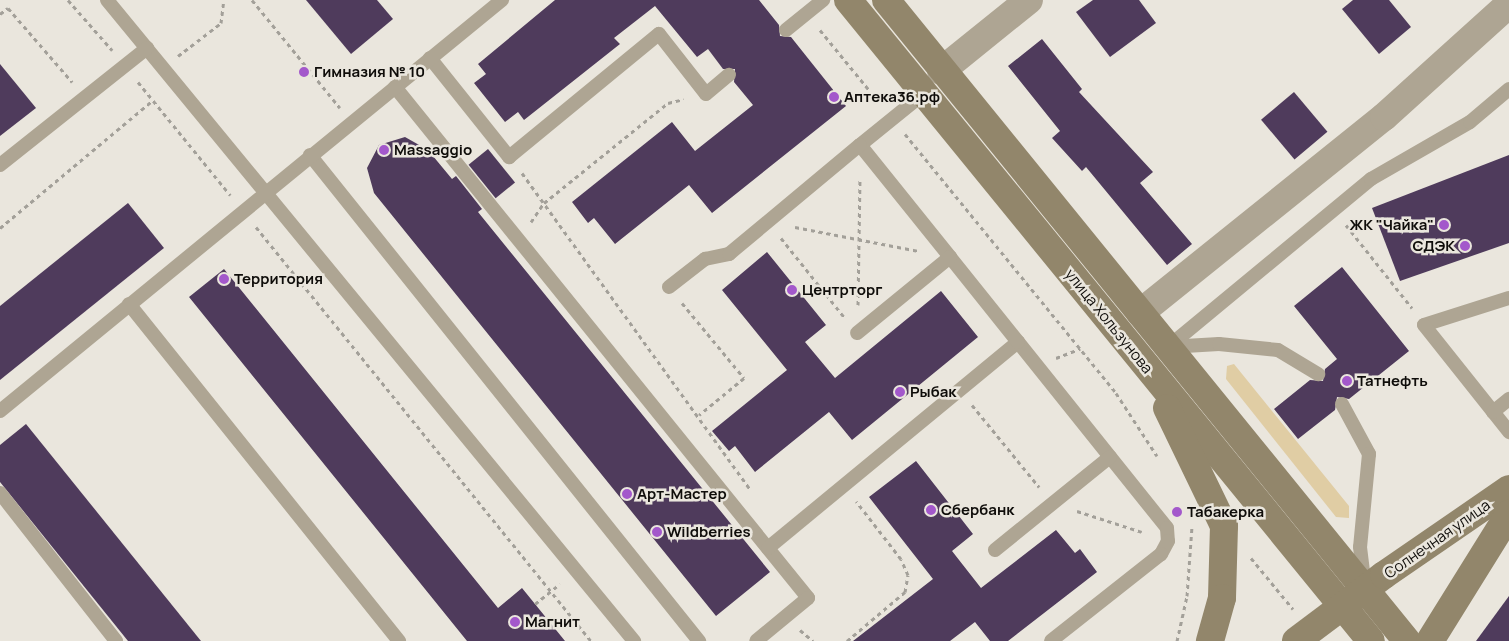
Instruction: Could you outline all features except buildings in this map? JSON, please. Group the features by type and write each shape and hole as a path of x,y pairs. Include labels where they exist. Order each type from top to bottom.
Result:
{"main road":[{"name":"улица Хользунова","path":"848,0 1341,606 1361,637"},
{"name":"улица Хользунова","path":"886,0 941,71 1406,641"},
{"path":"1148,369 1224,526 1222,598 1210,641"},
{"name":"Солнечная улица","path":"1303,636 1341,606 1509,489"},
{"name":"Солнечная улица","path":"1430,641 1509,514"},
{"path":"1361,637 1384,613"}],"street":[{"path":"941,71 1028,0"},
{"path":"1140,313 1384,117 1509,4"}],"lane":[{"path":"107,0 266,191 634,641"},
{"path":"0,411 242,210 502,0"},
{"path":"786,30 824,0"},
{"path":"430,58 509,156 659,34 706,94 729,76"},
{"path":"0,165 148,48"},
{"path":"394,87 808,598 756,641"},
{"path":"1168,348 1371,179 1470,122 1509,89"},
{"path":"669,287 705,259 728,254 923,94"},
{"path":"860,145 1166,528 1168,541 1161,554 1051,641"},
{"path":"310,155 699,641"},
{"path":"857,333 950,257"},
{"path":"1509,298 1424,325 1509,432"},
{"path":"129,304 400,641"},
{"path":"768,548 1018,342"},
{"path":"1168,348 1219,344 1278,350 1318,374"},
{"path":"1493,412 1509,399"},
{"path":"1342,404 1369,454 1360,547 1365,589"},
{"path":"995,550 1110,457"},
{"path":"0,494 116,641"}],"path":[{"path":"189,47 221,23 224,0"},
{"path":"252,0 346,114"},
{"path":"0,14 8,8 85,98"},
{"path":"807,13 1116,392 1162,463"},
{"path":"519,240 544,203 668,103 706,94"},
{"path":"0,228 153,100 591,641"},
{"path":"857,333 860,145"},
{"path":"509,156 754,496"},
{"path":"1334,210 1424,325"},
{"path":"767,222 950,257"},
{"path":"767,222 857,333"},
{"path":"669,287 744,378 698,416"},
{"path":"960,391 1052,503 1168,541 1191,561"},
{"path":"844,486 901,559 908,575 905,592 847,641"},
{"path":"1177,641 1191,561 1192,517"},
{"path":"1192,525 1224,526 1303,636"},
{"path":"535,604 550,591"}],"shaded area":[{"path":"1234,364 1349,506 1349,518 1336,517 1226,379 1227,366"}],"place":[{"name":"Гимназия № 10","path":"304,72"},
{"name":"Аптека36.рф","path":"834,97"},
{"name":"Massaggio","path":"384,150"},
{"name":"ЖК \"Чайка\"","path":"1444,225"},
{"name":"СДЭК","path":"1465,246"},
{"name":"Территория","path":"224,279"},
{"name":"Центрторг","path":"792,290"},
{"name":"Татнефть","path":"1347,381"},
{"name":"Рыбак","path":"900,392"},
{"name":"Арт-Мастер","path":"627,494"},
{"name":"Сбербанк","path":"931,510"},
{"name":"Табакерка","path":"1177,512"},
{"name":"Wildberries","path":"657,532"},
{"name":"Магнит","path":"515,622"}]}
